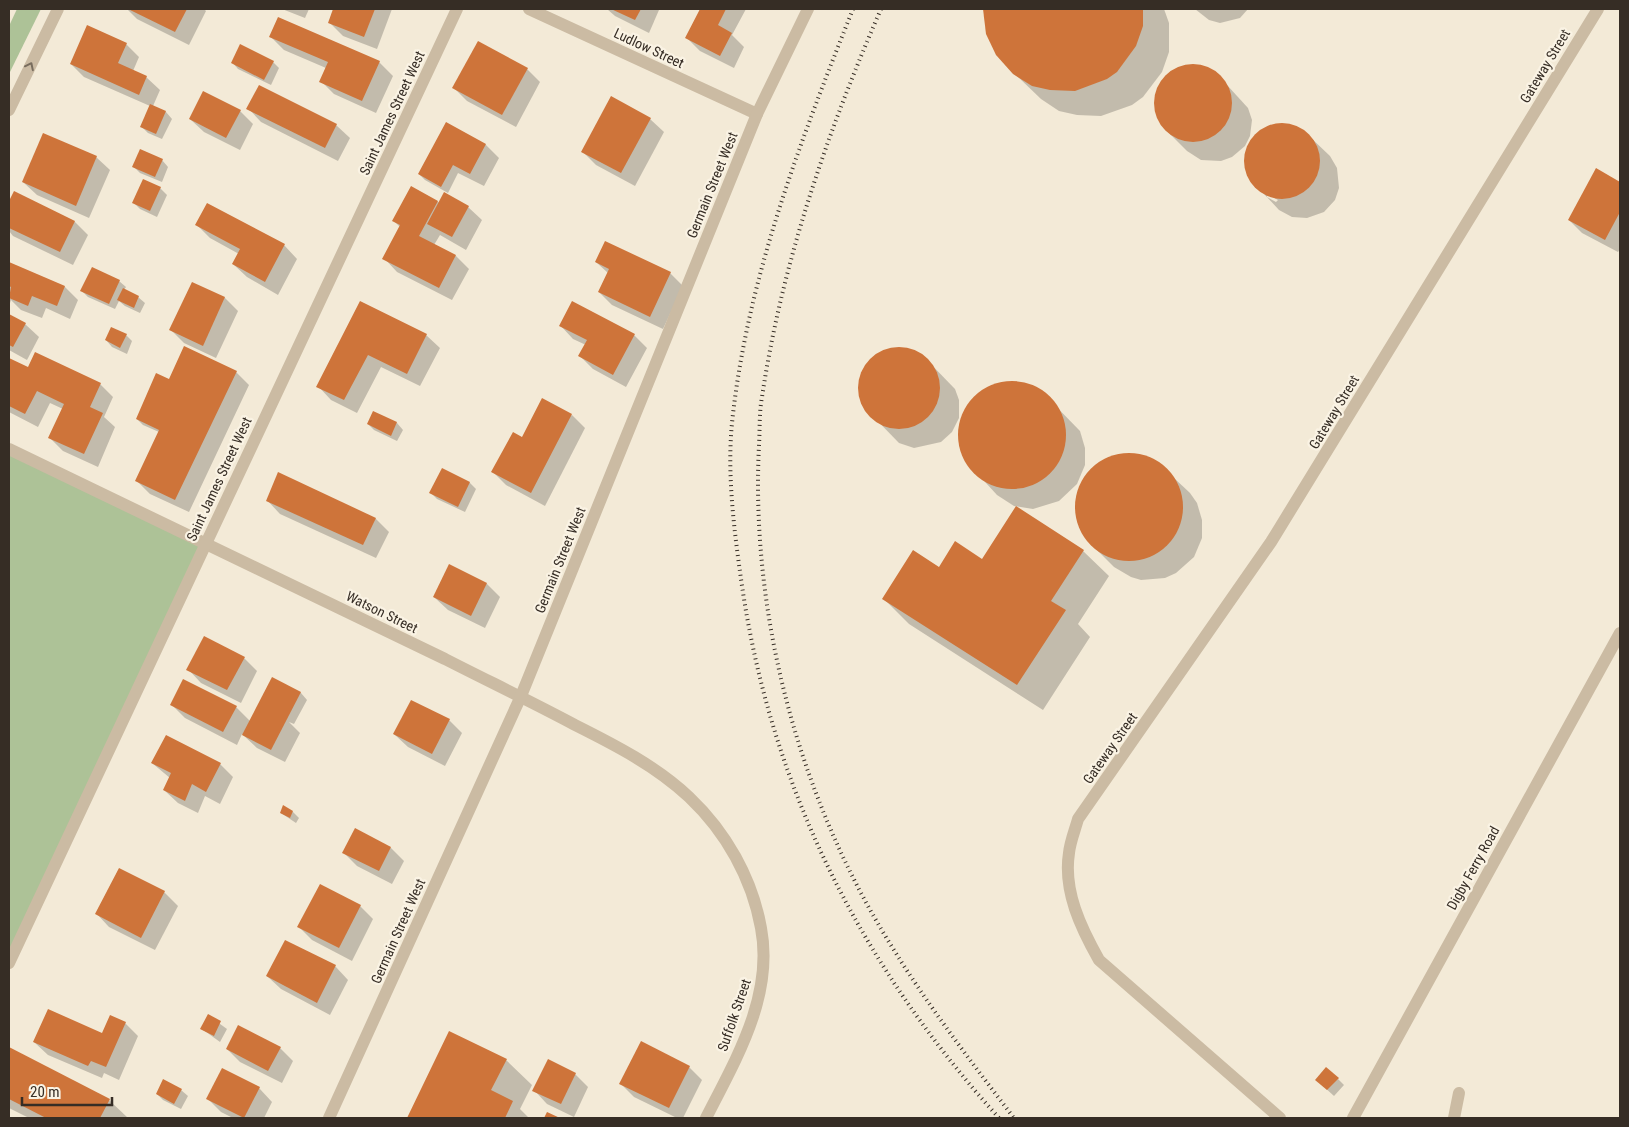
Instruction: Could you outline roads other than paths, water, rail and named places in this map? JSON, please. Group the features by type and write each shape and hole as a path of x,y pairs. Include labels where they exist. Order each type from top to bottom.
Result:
{"street":[{"path":"9,110 58,9"},
{"name":"Saint James Street West","path":"9,963 457,9"},
{"name":"Ludlow Street","path":"529,9 757,114"},
{"name":"Germain Street West","path":"329,1118 521,696 757,114 808,9"},
{"name":"Gateway Street","path":"1280,1118 1099,960 1085,936 1076,913 1069,883 1068,853 1078,819 1271,542 1598,9"},
{"name":"Watson Street","path":"9,449 521,696 627,752 689,797 721,834"},
{"name":"Digby Ferry Road","path":"1353,1118 1620,632"},
{"name":"Suffolk Street","path":"706,1118 743,1046 762,989 764,956 761,927 751,891 734,851 721,834"},
{"path":"1453,1118 1459,1093"}],"railway":[{"path":"853,9 795,160 778,212 750,316 739,369 732,423 730,462 738,560 755,655 774,729 799,800 829,868 864,934 904,998 949,1059 999,1118"},
{"path":"881,9 842,103 825,151 794,248 781,297 761,403 758,504 762,564 770,623 782,683 798,741 818,798 841,853 868,906 901,962 956,1041 1014,1118"}]}
